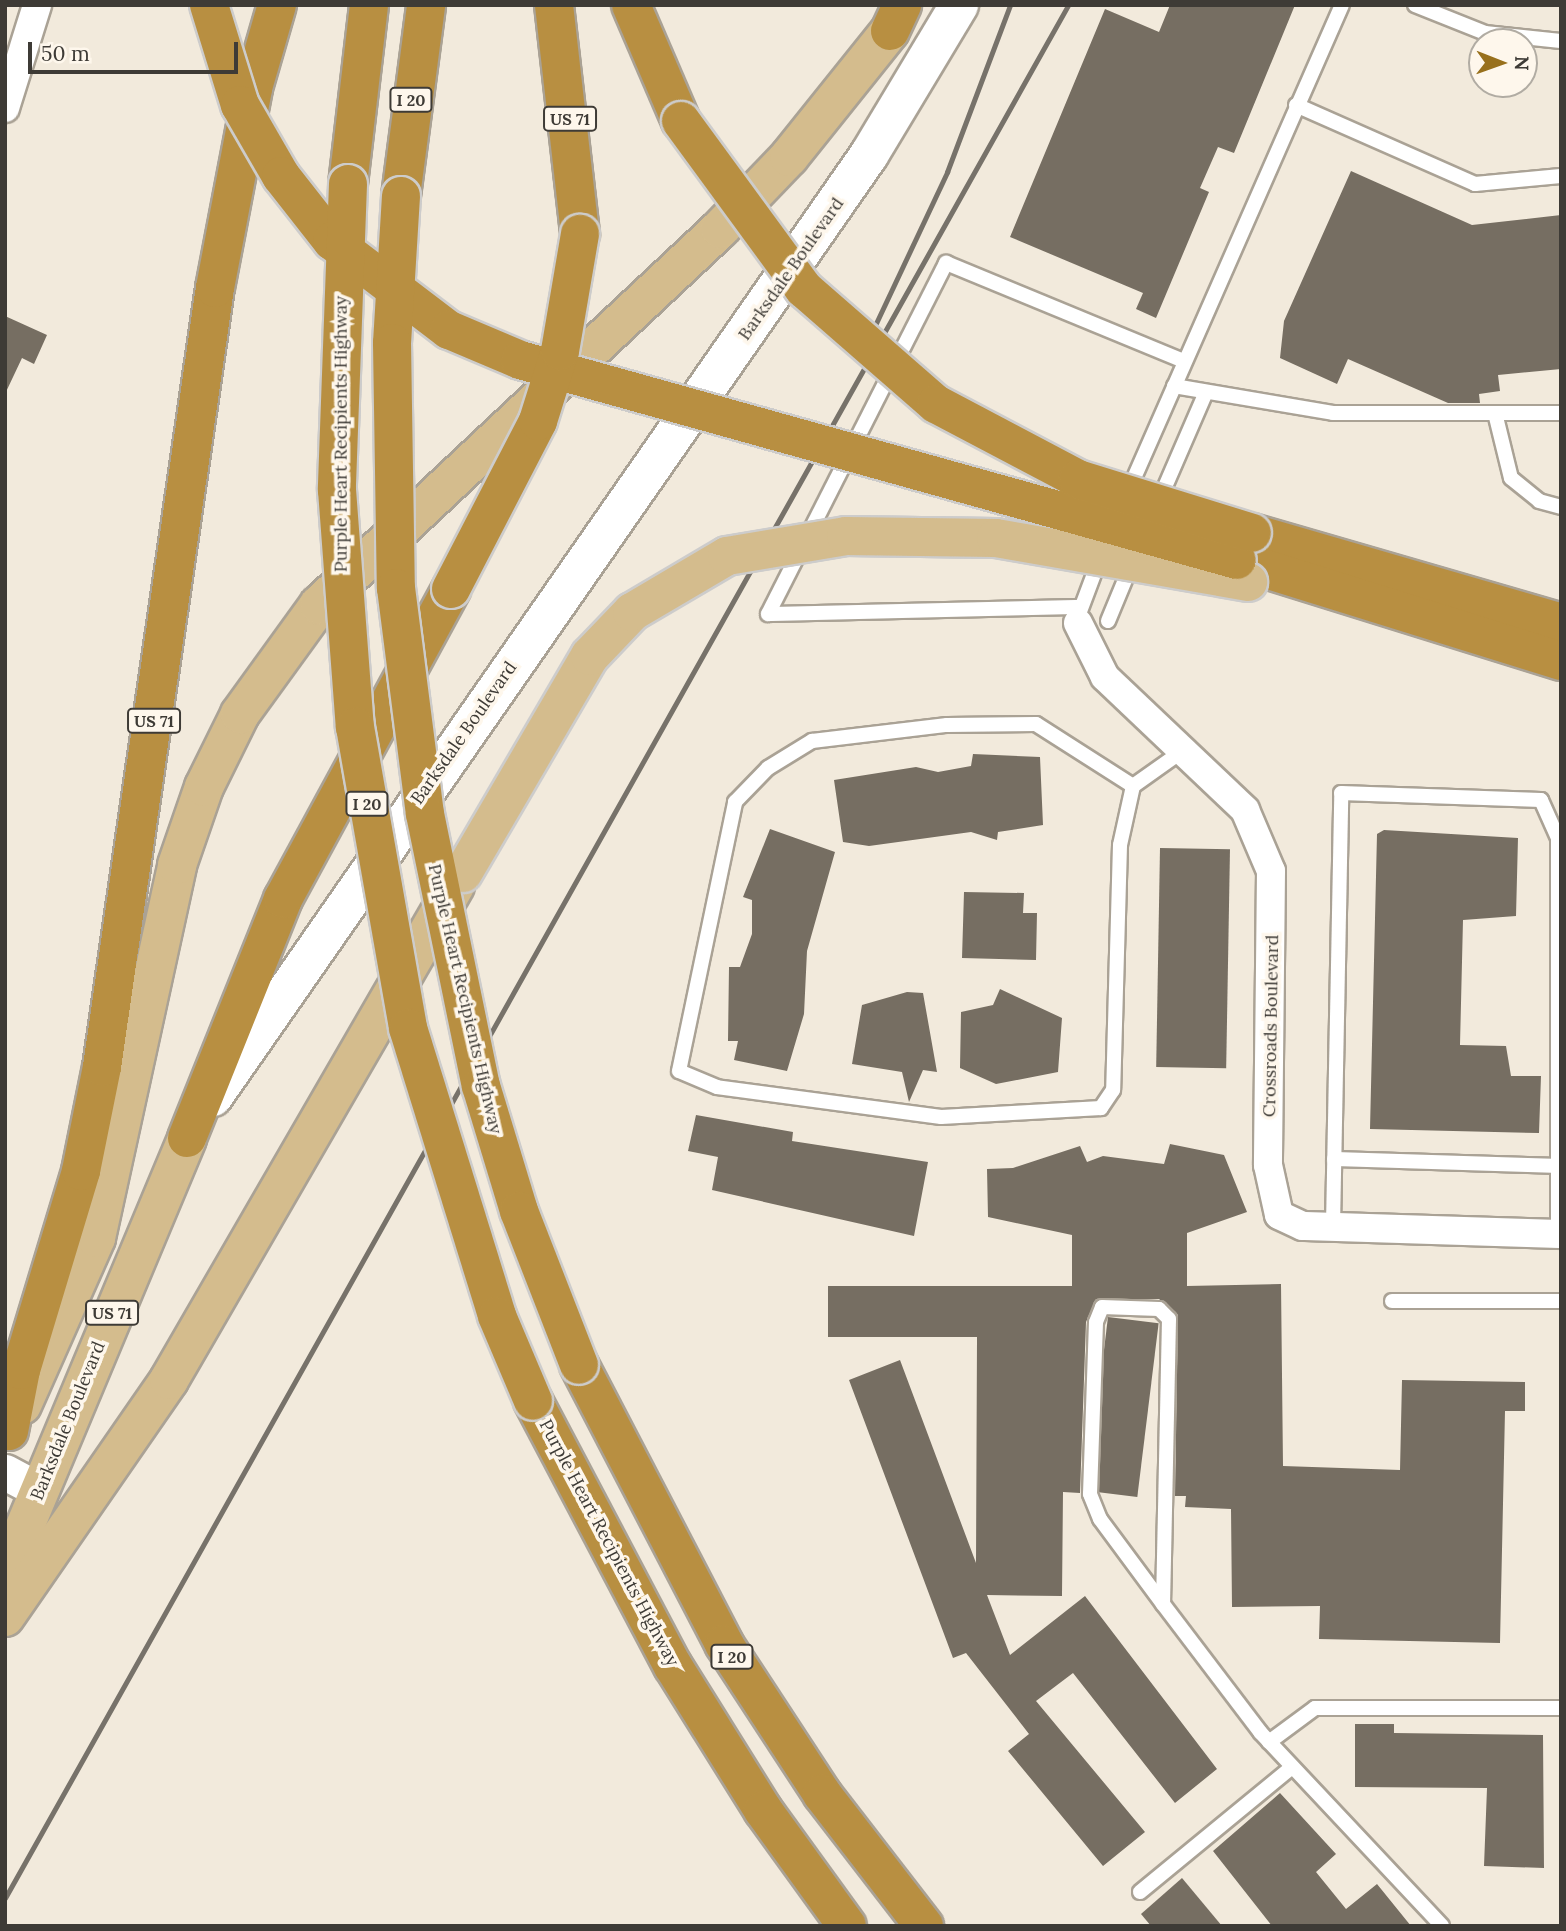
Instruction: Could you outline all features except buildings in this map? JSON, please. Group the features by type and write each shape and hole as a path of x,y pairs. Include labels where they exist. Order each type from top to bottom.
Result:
{"highway":[{"path":"209,5 240,105 281,176 332,241 449,330 520,360 1246,558 1561,623"},
{"name":"US 71","path":"7,1436 81,1171 102,1067 218,274 253,88 277,5"},
{"name":"Purple Heart Recipients Highway","path":"369,5 348,184 337,490 355,727 408,1028 497,1316 533,1401 673,1665 763,1810 847,1926"},
{"name":"Purple Heart Recipients Highway","path":"426,5 401,196 392,466 396,588 423,801 481,1086 519,1211 579,1365 724,1644 822,1794 924,1926"},
{"name":"US 71","path":"187,1138 283,899 451,589 538,421 560,351 580,234 555,5"},
{"path":"631,5 681,121 804,289 936,404 1078,479 1246,558 1561,661"}],"main road":[{"name":"Barksdale Boulevard","path":"5,1574 187,1138 320,938 869,155 959,5"},
{"path":"7,1436 96,1238 177,865 204,787 240,714 319,604 720,229 789,157 900,14"},
{"path":"5,1617 169,1380 590,656 632,612 727,556 846,536 996,538 1246,558"}],"street":[{"path":"5,108 37,5"},
{"name":"Crossroads Boulevard","path":"1079,615 1105,677 1245,810 1271,871 1272,1201 1289,1223 1559,1234"},
{"path":"5,1472 79,1510"}],"lane":[{"path":"1184,361 946,263 768,614 1079,615 1184,361 1342,5"},
{"path":"1415,5 1485,33 1527,42 1561,41"},
{"path":"1296,105 1475,184 1561,176"},
{"path":"1174,386 1333,412 1561,413"},
{"path":"1108,621 1206,392"},
{"path":"1495,413 1511,478 1539,501 1561,507"},
{"path":"1133,786 1036,724 859,733 812,741 779,761 735,802 679,1071 717,1087 941,1117 1101,1108 1113,1090 1120,845 1133,786 1181,752"},
{"path":"1333,1226 1341,793 1354,793 1541,800 1558,838 1559,1234"},
{"path":"1334,1159 1560,1166"},
{"path":"1392,1301 1561,1301"},
{"path":"1163,1604 1169,1319 1159,1309 1102,1307 1096,1322 1090,1494 1100,1519 1163,1604 1269,1742 1443,1926"},
{"path":"1269,1742 1315,1708 1561,1707"},
{"path":"1140,1892 1292,1767"}],"railway":[{"path":"862,353 947,172 1010,5"},
{"path":"5,1898 1068,5"}]}
